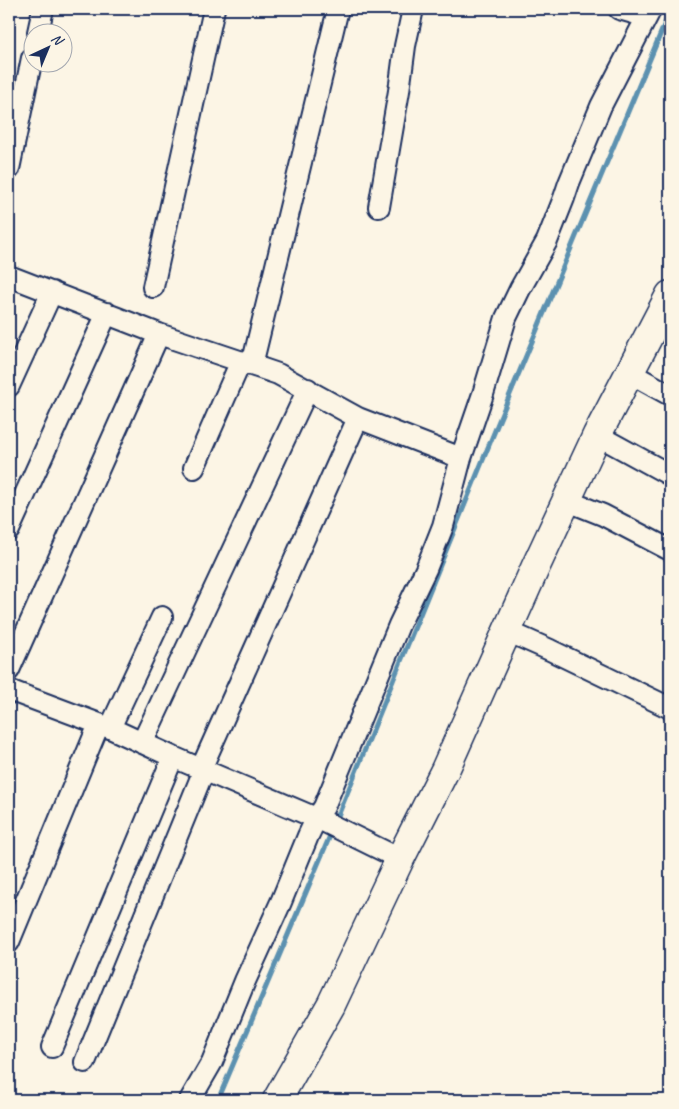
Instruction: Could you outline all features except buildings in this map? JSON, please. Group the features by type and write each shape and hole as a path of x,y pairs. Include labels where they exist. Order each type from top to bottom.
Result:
{"main road":[{"path":"277,1100 332,1005 400,859 445,770 597,435 670,295"}],"street":[{"path":"40,22 43,9"},
{"path":"153,287 214,9"},
{"path":"194,468 247,363 338,9"},
{"path":"379,207 405,46 413,9"},
{"path":"190,1100 212,1062 245,981 282,902 297,862 320,820 399,625 430,561 443,526 461,458 506,318 547,241 564,198 568,182 601,106 649,13 619,9"},
{"path":"9,170 29,72"},
{"path":"9,276 158,334 278,374 358,418 461,458"},
{"path":"9,386 52,292"},
{"path":"9,530 107,313"},
{"path":"9,670 158,334"},
{"path":"630,373 670,395"},
{"path":"142,743 308,389"},
{"path":"85,1062 202,770 358,418"},
{"path":"597,435 670,475"},
{"path":"568,500 603,515 670,550"},
{"path":"9,942 105,726 162,617"},
{"path":"507,631 670,708"},
{"path":"9,690 105,726 320,820 400,859"},
{"path":"52,1047 173,757"}],"waterway":[{"path":"335,823 498,423 670,11"},
{"path":"218,1100 332,831"}]}
